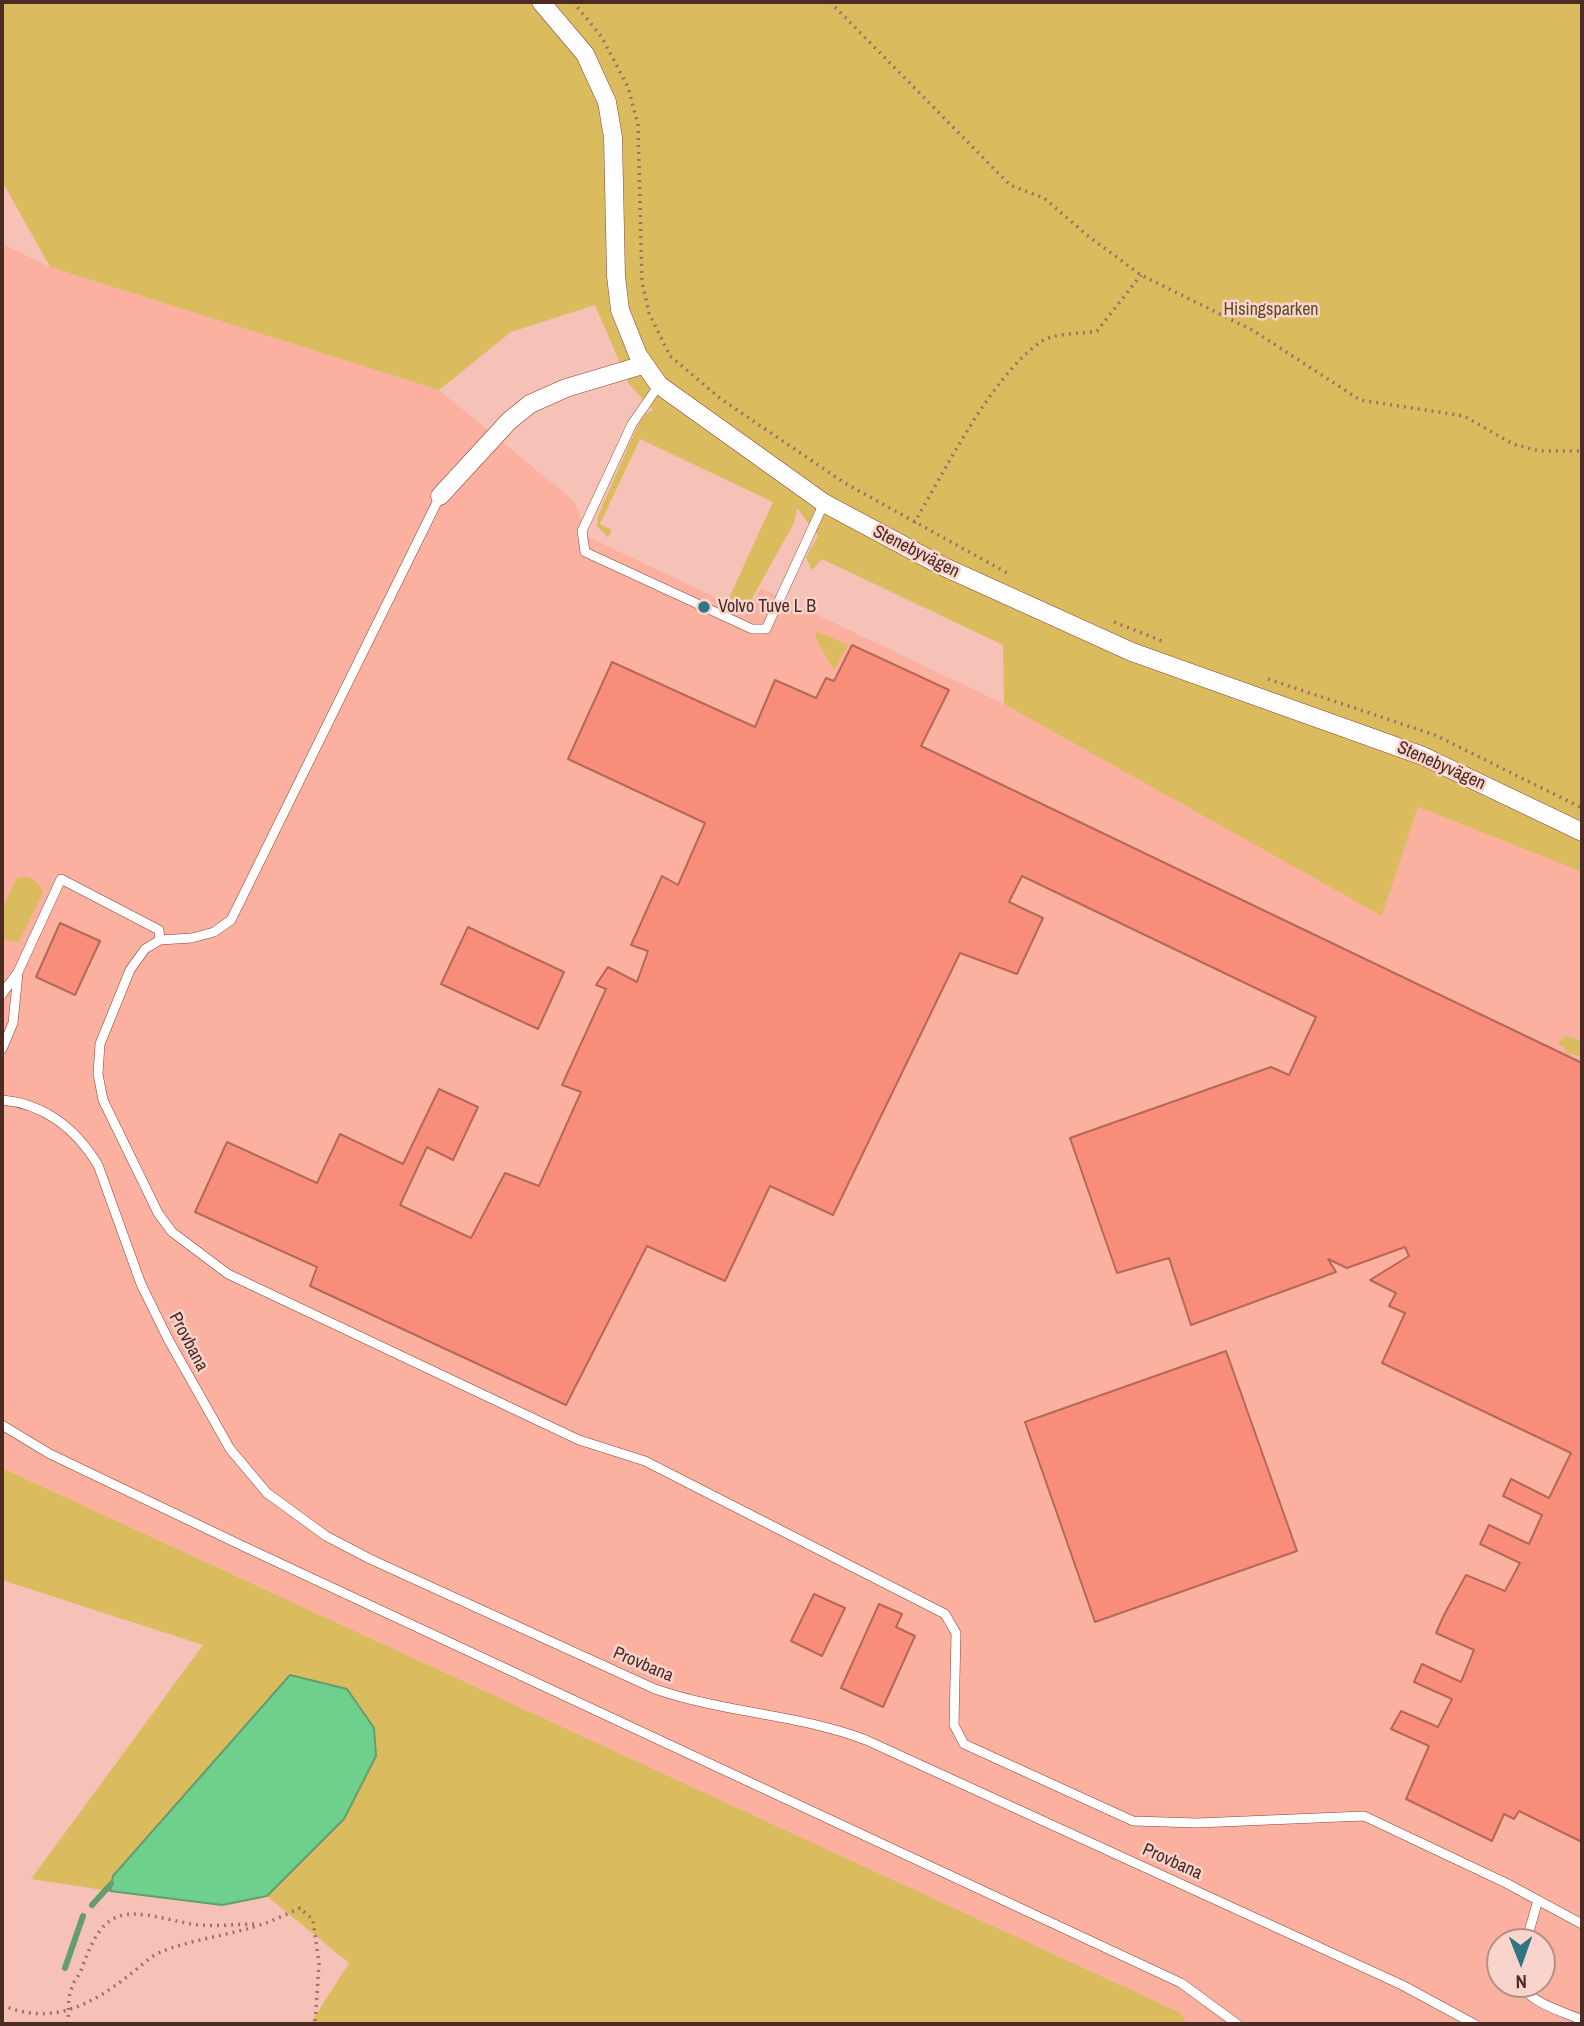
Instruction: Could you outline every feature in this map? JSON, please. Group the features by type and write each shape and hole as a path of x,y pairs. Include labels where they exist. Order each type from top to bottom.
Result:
{"street":[{"name":"Stenebyvägen","path":"541,2 585,54 607,102 614,137 617,294 626,327 643,365 659,385 824,503 930,560 1083,632 1211,682 1423,756 1582,832"},
{"path":"440,496 509,421 530,404 566,388 643,365"}],"lane":[{"path":"659,385 632,425 582,531 585,552 752,629 766,629 824,503"},
{"path":"440,496 231,920 214,932 160,940 145,949 131,970 100,1044 98,1074 103,1100 158,1213 172,1232 228,1274 579,1440 645,1461 945,1614 956,1633 954,1726 964,1744 1133,1821 1197,1823 1364,1816 1582,1924"},
{"path":"2,994 18,972 61,879 159,930 160,940"},
{"path":"2,1049 13,1023 18,972"},
{"name":"Provbana","path":"2,1101 23,1104 46,1113 73,1132 87,1147 98,1165 141,1284 230,1449 267,1493 326,1536 655,1689 708,1704 820,1726 866,1740 1402,1985 1474,2024"},
{"path":"2,1425 50,1454 235,1543 1162,1974 1191,1990 1237,2024"},
{"path":"1530,1928 1538,1900"},
{"path":"1533,1998 1582,2021"}],"path":[{"path":"573,2 601,36 628,87 638,125 642,282 649,313 670,356 721,399 843,482 1018,579"},
{"path":"830,2 1010,185 1044,198 1088,236 1141,275 1254,331 1360,400 1464,416 1513,444 1539,451 1582,451"},
{"path":"913,523 980,414 1014,368 1041,341 1097,331 1141,275"},
{"path":"1107,619 1163,642"},
{"path":"1258,676 1435,734 1582,808"},
{"path":"2,2005 19,2013 69,2012 94,2001 158,1953 202,1937 265,1924 300,1908 313,1920 320,1964 314,2024"},
{"path":"68,2024 68,2000 93,1936 112,1918 142,1913 188,1924 265,1924"}],"shaded area":[{"path":"2,244 50,267 439,390 574,501 588,537 747,612 761,588 1004,704 1382,915 1418,807 1582,872 1582,2024 1188,2024 1179,2012 2,1468"},
{"path":"290,1675 347,1689 374,1728 376,1756 344,1819 267,1896 222,1905 110,1891 113,1876"}],"green space":[{"name":"Hisingsparken","path":"2,2 1582,2 1582,872 1418,807 1382,916 1004,704 1003,645 822,559 812,570 806,557 818,536 797,508 794,523 748,606 729,598 773,502 640,439 600,524 612,530 608,537 597,526 598,516 636,429 644,415 653,410 629,384 595,305 511,332 439,390 50,267 2,181"},
{"path":"816,631 848,645 834,671 816,638"},
{"path":"27,876 38,883 43,892 19,942 2,940 2,910 16,879"},
{"path":"1582,1027 1582,1056 1564,1053 1566,1049 1558,1043 1566,1036 1579,1040"},
{"path":"2,1468 1179,2012 1188,2024 310,2024 349,1963 267,1896 344,1819 290,1675 113,1876 110,1891 31,1879 203,1645 2,1580"}],"building":[{"path":"852,645 949,690 921,746 1582,1063 1582,1842 1519,1811 1514,1819 1504,1814 1492,1841 1406,1799 1429,1746 1391,1729 1401,1711 1438,1727 1452,1699 1414,1682 1422,1664 1461,1682 1474,1650 1436,1633 1444,1615 1466,1575 1505,1591 1520,1563 1480,1544 1489,1525 1529,1544 1542,1515 1503,1496 1511,1479 1549,1498 1571,1453 1382,1363 1405,1313 1389,1306 1396,1293 1370,1280 1409,1256 1405,1247 1347,1268 1328,1259 1336,1272 1191,1325 1169,1258 1117,1273 1070,1138 1271,1067 1289,1075 1316,1017 1022,876 1009,902 1043,918 1017,974 960,953 833,1215 770,1186 725,1281 647,1246 566,1405 310,1286 317,1267 195,1212 227,1142 317,1183 340,1134 403,1164 439,1089 478,1107 453,1160 427,1147 400,1205 471,1238 505,1173 539,1186 581,1092 562,1085 606,989 596,985 608,967 637,982 648,951 631,945 662,876 678,885 705,823 568,759 612,662 755,727 775,680 816,698 826,678 834,681"},
{"path":"60,923 100,941 75,995 36,977"},
{"path":"468,927 564,972 538,1029 441,984"},
{"path":"1226,1351 1297,1551 1095,1622 1025,1422"},
{"path":"814,1594 845,1608 822,1656 791,1641"},
{"path":"879,1604 902,1614 896,1627 915,1636 883,1707 841,1688"}],"waterway":[{"path":"92,1905 111,1884"},
{"path":"65,1968 83,1916"}],"place":[{"name":"Volvo Tuve L B","path":"704,607"}]}
